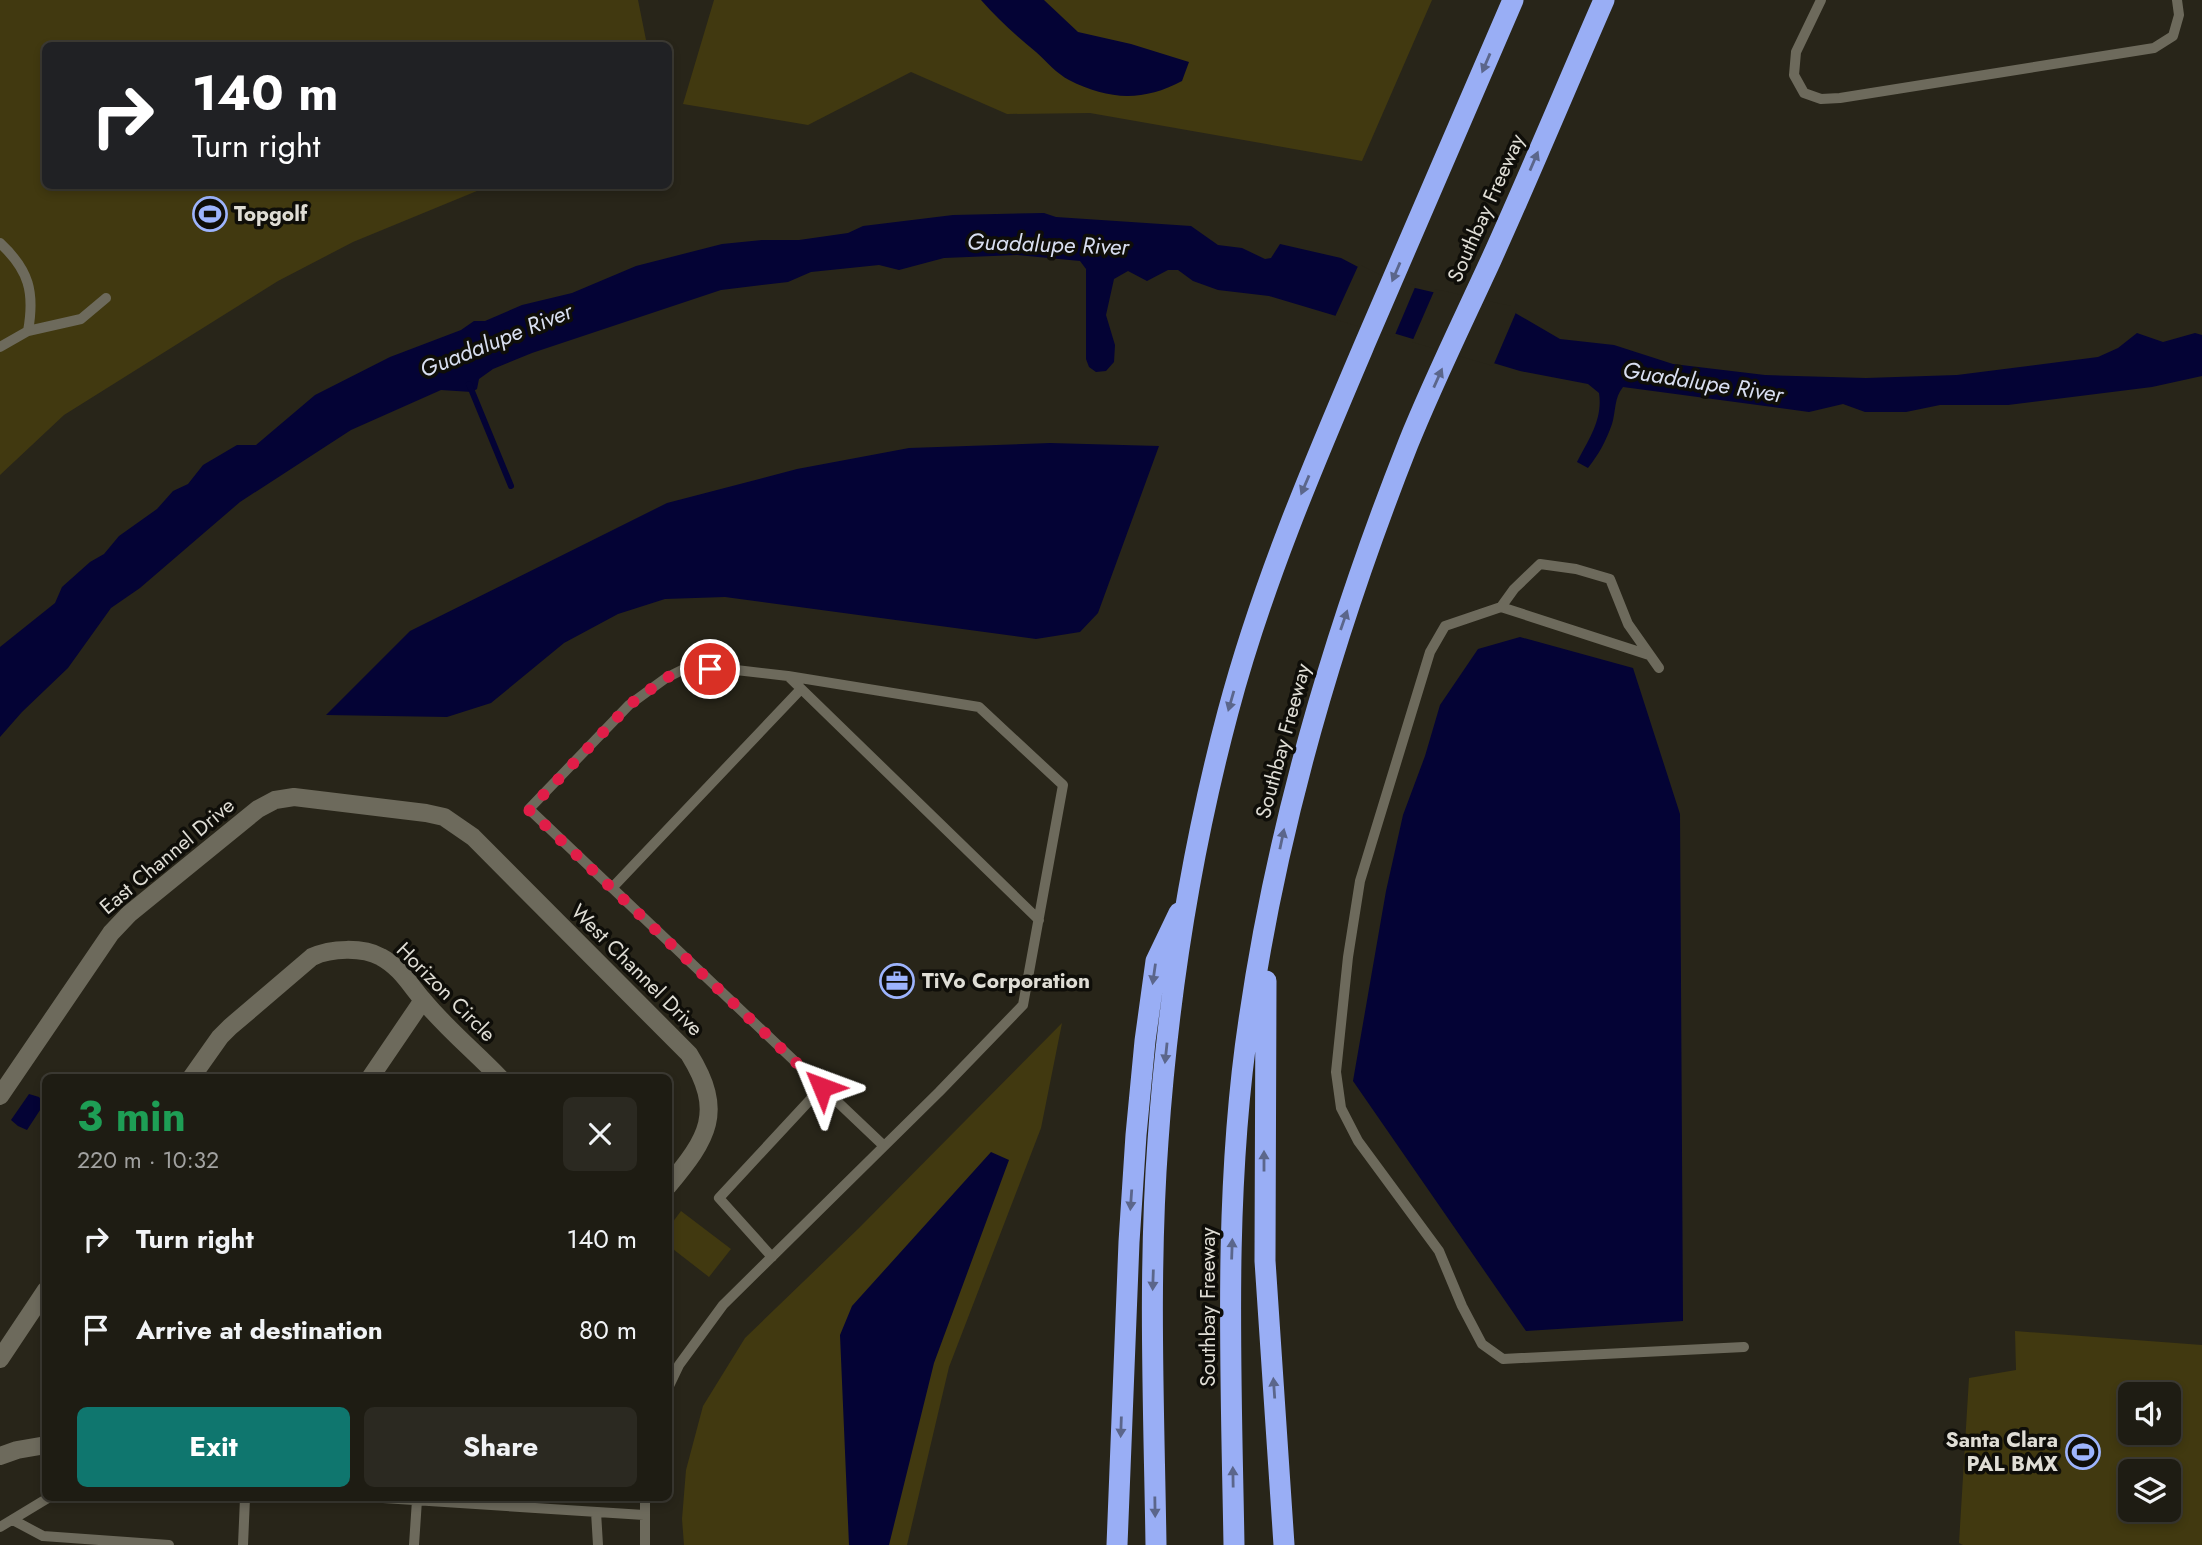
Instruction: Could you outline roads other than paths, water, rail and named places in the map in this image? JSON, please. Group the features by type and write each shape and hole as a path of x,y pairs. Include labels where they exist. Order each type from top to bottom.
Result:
{"highway":[{"path":"1156,1545 1152,1292 1158,1142 1170,1018 1190,888 1212,776 1244,658 1279,550 1331,422 1513,0"},
{"name":"Southbay Freeway","path":"1234,1545 1231,1285 1236,1149 1248,1023 1268,906 1293,792 1325,676 1365,558 1410,440 1604,0"},
{"path":"1117,1545 1129,1242 1145,1041 1156,961 1190,888"},
{"path":"1268,906 1264,1065 1265,1261 1284,1545"}],"street":[{"name":"East Channel Drive","path":"0,1097 111,933 129,914 258,809 275,800 294,797 444,817"},
{"name":"West Channel Drive","path":"444,817 473,837 690,1054 703,1076 709,1099 709,1117 693,1156 672,1181"},
{"name":"Horizon Circle","path":"194,1074 225,1032 312,957 334,949 370,953 393,965 423,1000 496,1074"},
{"path":"373,1074 423,1000"},
{"path":"0,1359 42,1296"},
{"path":"0,1456 42,1446"}],"lane":[{"path":"1821,0 1796,52 1794,75 1804,93 1821,99 2154,48 2174,36 2179,15 2177,0"},
{"path":"0,243 16,258 26,276 32,306 28,331"},
{"path":"0,346 28,331 81,319 106,298"},
{"path":"1659,668 1628,624 1610,579 1576,569 1540,564 1514,589 1501,607 1446,626 1430,652 1360,881 1348,957 1336,1072 1341,1108 1358,1141 1439,1251 1462,1306 1482,1344 1503,1359 1744,1347"},
{"path":"1501,607 1650,655"},
{"path":"672,1380 700,1334 723,1305 939,1092 1023,1005 1063,785 979,707 788,676 736,670 684,669 666,678 629,705 529,810 884,1146"},
{"path":"788,676 1039,920"},
{"path":"612,888 801,688"},
{"path":"772,1256 719,1198 822,1087"},
{"path":"0,1527 43,1501"},
{"path":"243,1545 245,1501"},
{"path":"414,1545 416,1501"},
{"path":"478,1501 644,1515"},
{"path":"645,1501 645,1545"},
{"path":"596,1512 598,1545"},
{"path":"13,1520 43,1536 66,1542 169,1545"}],"water":[{"path":"981,0 1044,0 1078,32 1131,44 1189,62 1182,81 1153,93 1126,96 1098,92 1060,74"},
{"name":"Guadalupe River","path":"1044,213 1056,217 1191,226 1218,245 1242,248 1265,259 1271,258 1280,244 1341,258 1385,281 1510,310 1560,339 1614,345 1673,364 1765,375 1866,378 1957,375 2098,357 2118,348 2137,333 2163,342 2195,333 2202,335 2202,376 2152,387 2008,405 1940,405 1906,412 1865,412 1843,404 1809,412 1623,387 1607,436 1588,468 1577,462 1594,429 1600,402 1599,393 1588,384 1520,371 1269,296 1218,290 1193,281 1178,270 1168,270 1147,281 1128,271 1114,279 1106,315 1115,345 1114,362 1106,371 1096,372 1089,367 1086,359 1086,269 1080,261 1017,255 944,258 899,270 879,265 811,272 788,282 721,290 532,353 493,369 479,379 477,389 472,392 441,390 351,430 240,502 140,588 111,608 68,668 0,737 0,647 55,603 62,587 90,562 104,554 119,536 157,509 173,491 188,484 203,465 237,445 256,445 315,395 390,357 461,330 474,321 485,321 522,305 572,293 636,266 722,244 799,240 848,233 863,226 953,215"},
{"path":"1050,443 1159,446 1098,613 1080,632 1036,639 725,597 665,599 618,614 564,643 491,703 447,717 326,715 410,631 667,503 797,469 909,448"},
{"path":"1520,637 1633,668 1680,814 1683,1321 1526,1331 1353,1081 1386,891 1403,815 1440,705 1478,649"},
{"path":"29,1094 39,1097 42,1101 42,1107 27,1130 11,1120"},
{"path":"991,1152 1009,1160 934,1363 889,1545 849,1545 840,1335 852,1306"}],"waterway":[{"path":"469,384 511,486"}],"place":[{"name":"Topgolf","path":"210,214"},
{"name":"TiVo Corporation","path":"897,981"},
{"name":"Santa Clara PAL BMX","path":"2083,1452"}]}
